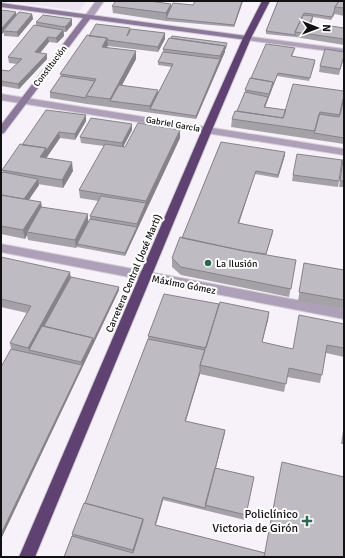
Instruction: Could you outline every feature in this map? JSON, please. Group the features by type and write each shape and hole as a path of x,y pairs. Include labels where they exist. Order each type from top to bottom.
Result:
{"highway":[{"name":"Carretera Central (José Martí)","path":"27,557 206,130 247,38 266,1"}],"main road":[{"path":"1,5 247,38"},
{"name":"Constitución","path":"1,131 88,16"}],"street":[{"name":"Constitución","path":"88,16 100,1"},
{"path":"247,38 344,51"},
{"name":"Gabriel García","path":"1,97 344,152"},
{"name":"Máximo Gómez","path":"1,248 344,314"}],"shaded area":[{"path":"4,1 87,1 79,11"}],"building":[{"path":"116,1 149,1 171,4 166,13 112,6"},
{"path":"195,1 242,1 234,25 166,18 173,3 193,5"},
{"path":"278,1 339,1 335,7 332,17 304,13 295,35 266,31"},
{"path":"339,1 344,1 344,8 335,7"},
{"path":"3,10 16,12 1,29 1,12"},
{"path":"19,12 32,14 17,32 3,31"},
{"path":"43,15 72,19 65,27 36,22"},
{"path":"303,15 313,16 307,28 322,30 324,25 344,28 344,39 295,32"},
{"path":"96,24 130,28 127,36 131,29 165,33 158,47 89,36"},
{"path":"34,25 63,30 56,38 48,37 35,52 47,54 18,84 1,81 1,70 9,71 22,59 8,57"},
{"path":"87,35 107,38 102,47 136,51 110,99 86,96 96,79 60,74"},
{"path":"172,36 227,43 225,49 225,46 171,38"},
{"path":"169,38 225,46 220,56 163,49"},
{"path":"266,44 295,48 291,56 315,60 310,78 278,73 273,85 273,82 251,78"},
{"path":"325,49 344,52 340,69 320,66"},
{"path":"163,52 220,59 196,116 150,109 173,64 158,62"},
{"path":"61,76 95,81 86,98 50,92"},
{"path":"250,78 273,82 269,94 245,90"},
{"path":"293,84 344,91 340,115 320,112 315,131 232,119 235,111 283,118"},
{"path":"119,85 158,90 150,106 110,101"},
{"path":"245,92 268,97 264,107 286,110 283,118 237,111"},
{"path":"343,99 344,138 314,133 319,114 339,117"},
{"path":"46,110 86,115 75,134 59,132 46,151 46,148 22,145"},
{"path":"91,118 132,124 122,143 80,137"},
{"path":"138,123 180,130 146,201 79,190 105,144 125,147"},
{"path":"221,142 285,152 278,175 256,171 238,223 273,230 266,254 182,238"},
{"path":"20,144 46,148 40,157 72,162 62,180 2,170"},
{"path":"297,154 342,160 339,181 293,175"},
{"path":"343,159 344,181 340,181"},
{"path":"3,172 38,179 24,199 1,195 1,174"},
{"path":"1,195 41,202 23,230 1,226"},
{"path":"101,196 146,203 137,224 90,216"},
{"path":"41,207 88,214 75,240 27,232"},
{"path":"90,219 137,227 125,253 77,244"},
{"path":"180,237 244,251 296,260 291,289 181,267 172,258"},
{"path":"1,257 70,272 28,348 10,343 31,306 1,299"},
{"path":"304,263 344,270 344,300 299,292"},
{"path":"71,277 119,287 93,341 93,338 44,326"},
{"path":"164,294 219,304 206,348 148,336"},
{"path":"220,302 269,312 262,342 293,349 299,315 344,324 344,348 327,345 322,375 289,368 286,384 200,365"},
{"path":"42,326 93,338 81,362 29,350"},
{"path":"148,339 205,350 185,421 225,430 205,508 163,497 155,525 265,553 264,557 64,557 72,536 133,553 143,519 85,503"},
{"path":"11,349 82,365 1,534 1,367"},
{"name":"Policlínico Victoria de Girón","path":"282,462 344,477 344,557 264,557"},
{"path":"215,468 254,477 246,515 205,505"},
{"path":"84,503 143,519 133,550 72,534"}],"place":[{"name":"La Ilusión","path":"208,263"},
{"name":"Policlínico Victoria de Girón","path":"307,521"}]}
